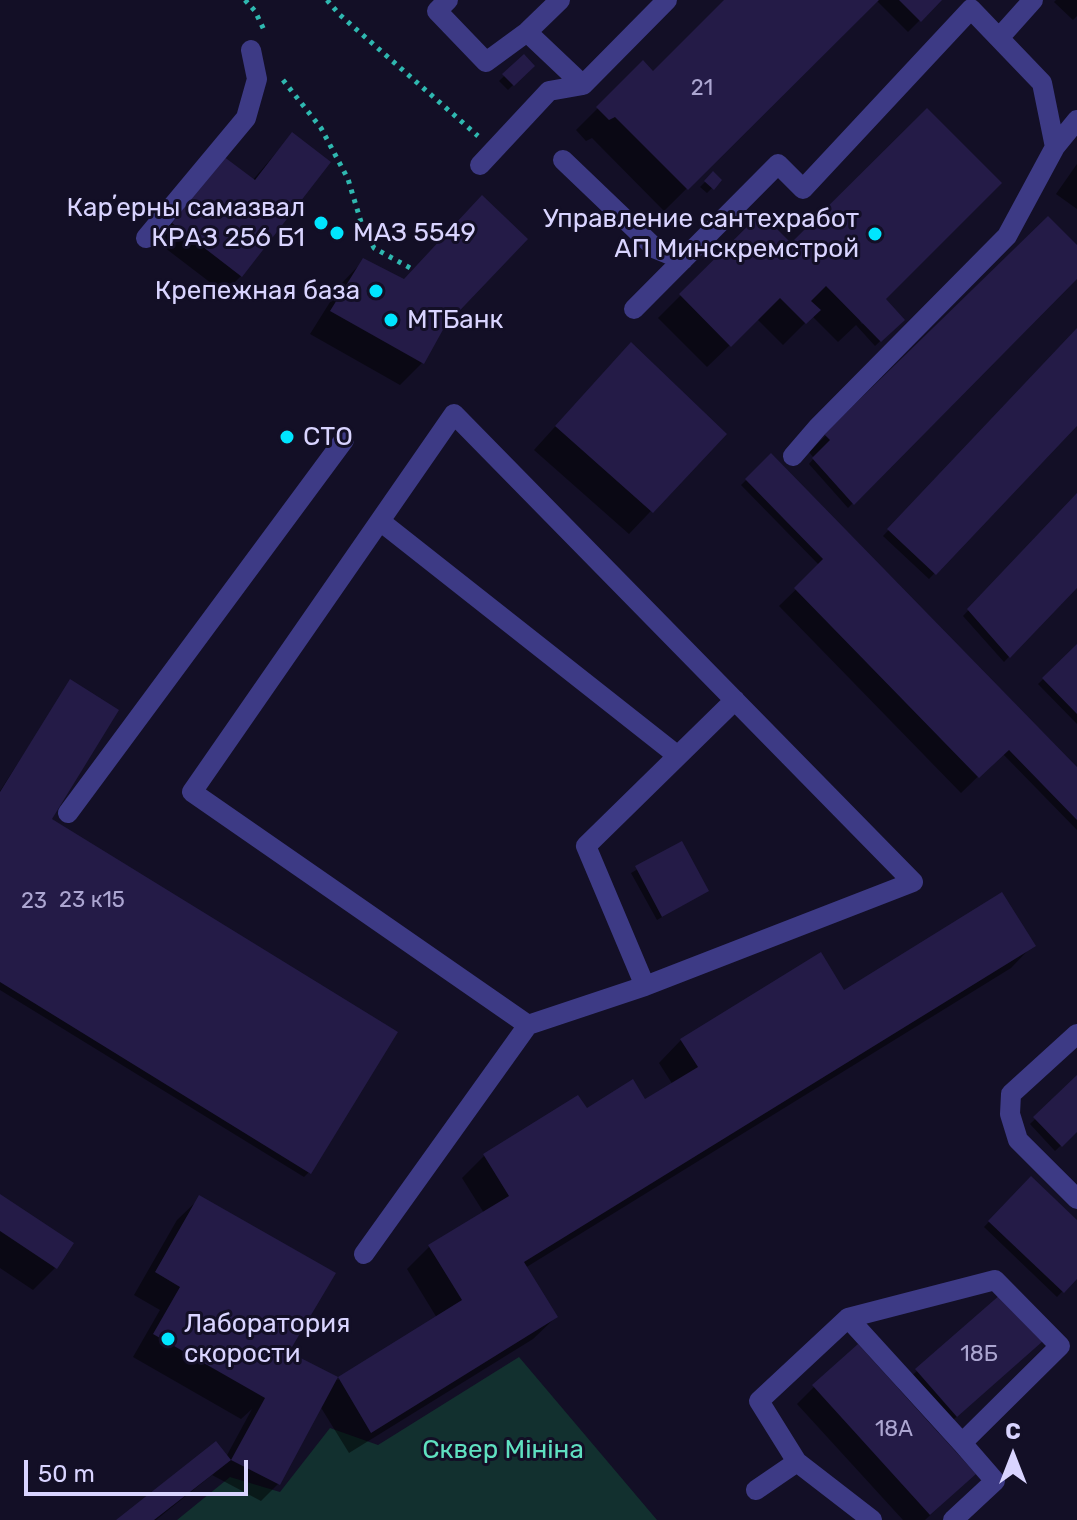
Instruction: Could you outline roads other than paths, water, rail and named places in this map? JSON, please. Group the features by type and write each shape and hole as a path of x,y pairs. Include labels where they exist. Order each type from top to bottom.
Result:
{"lane":[{"path":"448,0 437,11 486,62 527,32 560,0"},
{"path":"487,157 549,91 583,85 667,0"},
{"path":"999,38 1033,0"},
{"path":"634,309 778,164 803,189 971,9 1042,83 1055,147"},
{"path":"527,32 583,85"},
{"path":"146,238 246,118 257,79 260,45"},
{"path":"793,456 1007,236 1055,147 1077,120"},
{"path":"563,160 656,249 683,260"},
{"path":"364,1254 528,1025 645,986 913,882 454,414 192,792 528,1025"},
{"path":"68,813 344,440"},
{"path":"380,521 678,756"},
{"path":"645,986 586,846 735,700"},
{"path":"1077,1034 1011,1094 1010,1114 1018,1140 1077,1199"},
{"path":"872,1520 797,1462 759,1401 848,1318 995,1280 1060,1346 962,1443"},
{"path":"848,1318 995,1481 953,1520"},
{"path":"756,1490 797,1462"}],"place":[{"name":"Карʼерны самазвал КРАЗ 256 Б1","path":"321,223"},
{"name":"МАЗ 5549","path":"337,233"},
{"name":"Управление сантехработ АП Минскремстрой","path":"875,234"},
{"name":"Крепежная база","path":"376,291"},
{"name":"МТБанк","path":"391,320"},
{"name":"СТО","path":"287,437"},
{"name":"Лаборатория скорости","path":"168,1339"}],"park label":[{"name":"Сквер Мініна","path":"503,1450"}]}
